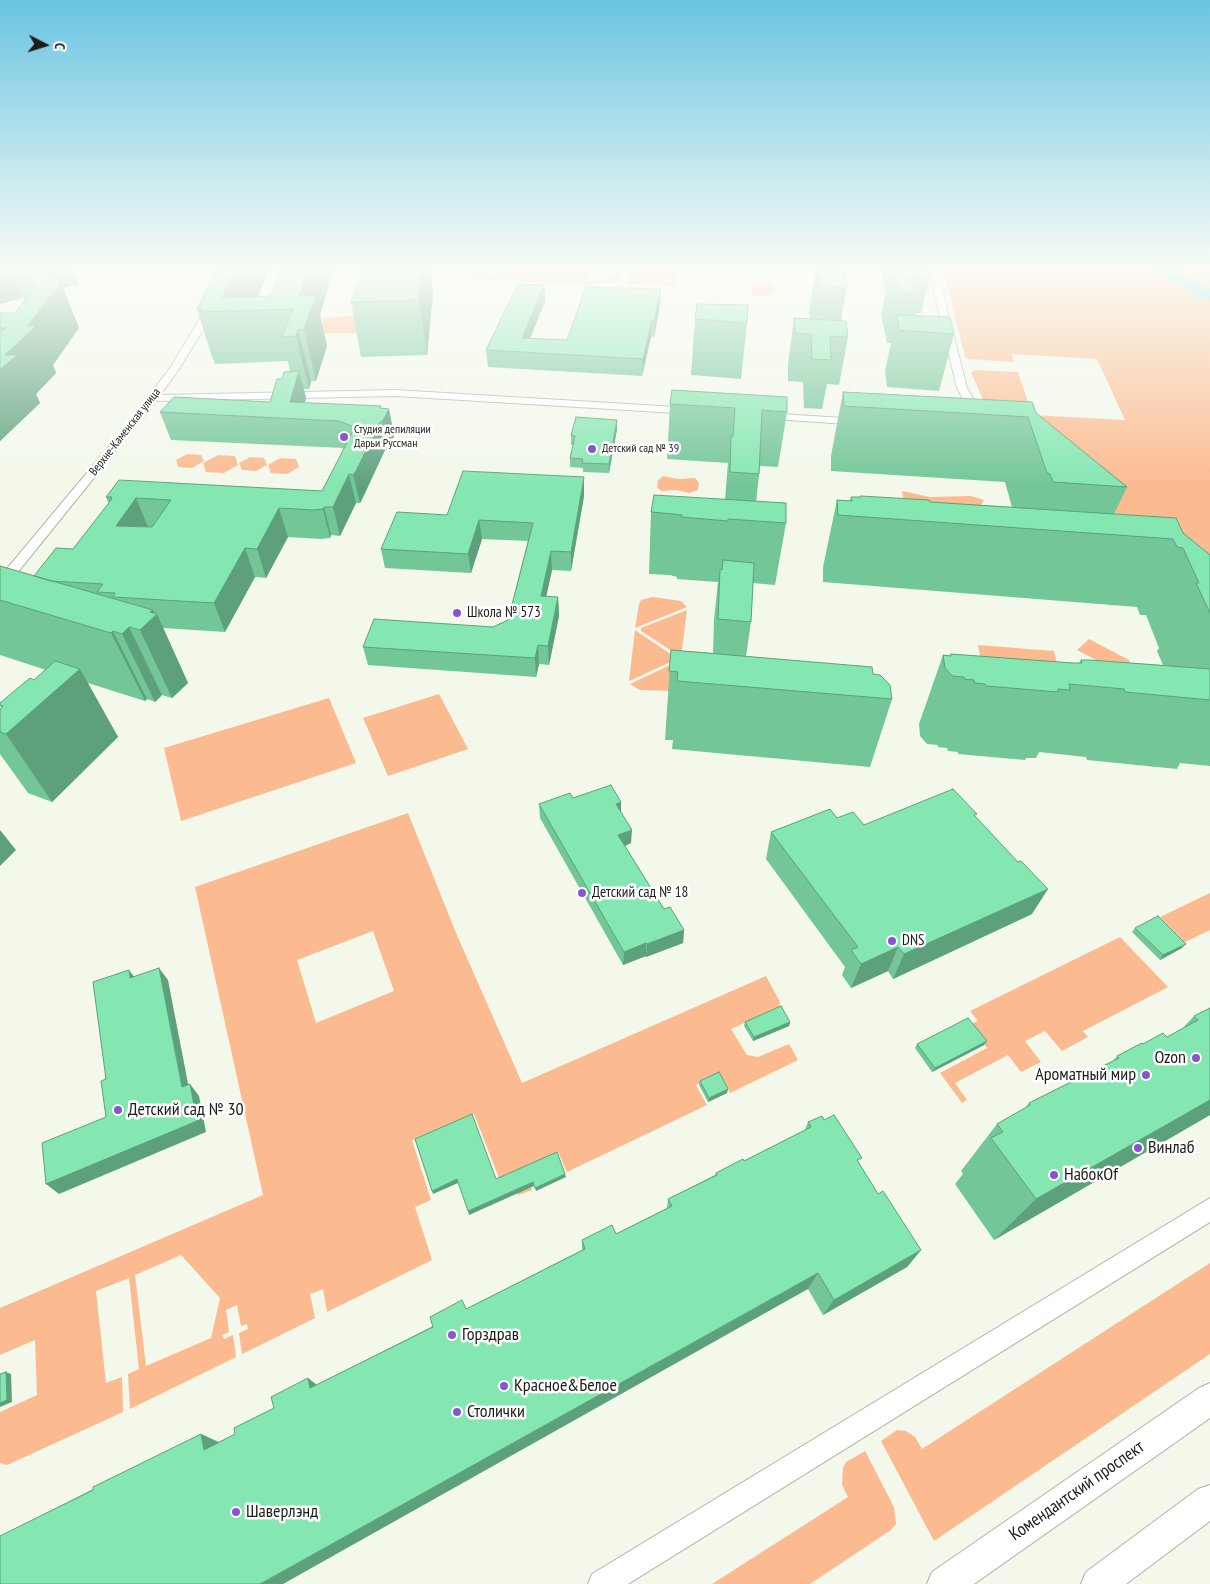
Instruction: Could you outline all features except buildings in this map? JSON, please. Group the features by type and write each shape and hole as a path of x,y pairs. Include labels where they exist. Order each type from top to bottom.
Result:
{"street":[{"name":"Верхне-Каменская улица","path":"0,585 58,517 153,398 193,340"},
{"path":"950,340 962,388 970,404 986,426"},
{"path":"153,398 324,392 396,394 700,412"},
{"path":"756,415 871,422"},
{"path":"602,1584 1210,1209"},
{"name":"Комендантский проспект","path":"944,1584 1210,1399"},
{"path":"1098,1584 1210,1501"}],"shaded area":[{"path":"961,340 1210,340 1210,595 988,411 971,372 976,370 1018,372 1032,415 1125,420 1097,359 1012,354 1014,362 969,359 965,357"},
{"path":"187,454 201,455 204,461 192,468 178,467 176,460"},
{"path":"218,455 235,456 238,465 224,473 206,472 203,463"},
{"path":"250,457 264,458 267,465 256,471 242,470 239,463"},
{"path":"280,458 296,459 299,467 287,474 271,473 268,465"},
{"path":"663,476 678,479 695,478 699,483 698,490 689,493 677,490 661,491 657,487 658,480"},
{"path":"902,491 930,497 971,496 984,500 971,522 910,549"},
{"path":"652,597 681,601 687,607 635,628 641,600"},
{"path":"687,610 681,657 641,631 641,628"},
{"path":"635,630 675,657 675,660 629,681"},
{"path":"1089,639 1129,660 1130,664 1121,673 1077,650"},
{"path":"978,645 1054,651 1061,680 983,673"},
{"path":"681,660 670,691 640,690 630,684"},
{"path":"439,694 468,749 388,776 363,718"},
{"path":"329,698 356,763 181,821 164,748"},
{"path":"408,813 456,933 522,1083 766,976 780,1002 779,1007 731,1029 747,1055 758,1057 789,1044 798,1060 730,1093 719,1074 696,1085 707,1105 567,1172 558,1152 525,1168 532,1190 518,1195 510,1173 499,1178 474,1114 412,1140 431,1200 415,1207 432,1260 327,1312 323,1289 310,1294 315,1318 242,1354 239,1333 248,1329 247,1324 241,1326 237,1305 226,1310 229,1332 222,1335 224,1339 233,1335 236,1357 130,1409 128,1374 139,1369 129,1278 96,1291 106,1383 122,1377 123,1412 7,1465 0,1463 0,1412 37,1395 35,1340 0,1355 0,1308 263,1195 195,887","holes":["373,931 394,991 316,1023 297,960","181,1255 220,1298 211,1338 146,1366 135,1275"]},
{"path":"1210,893 1210,930 1185,942 1160,917"},
{"path":"1120,937 1168,987 1083,1031 1088,1037 1062,1051 1045,1031 1025,1041 1041,1062 1021,1072 1008,1055 955,1083 967,1100 962,1103 940,1073 987,1048 969,1025 978,1021 970,1011"},
{"path":"1210,1263 1210,1354 934,1541 881,1441 897,1430 906,1431 915,1437 922,1449"},
{"path":"865,1451 894,1507 896,1524 891,1530 810,1584 712,1584 848,1497 842,1485 843,1468 846,1462"}],"place":[{"name":"Студия депиляции Дарьи Руссман","path":"344,437"},
{"name":"Детский сад № 39","path":"592,449"},
{"name":"Школа № 573","path":"457,613"},
{"name":"Детский сад № 18","path":"582,893"},
{"name":"DNS","path":"892,941"},
{"name":"Ozon","path":"1196,1058"},
{"name":"Ароматный мир","path":"1146,1075"},
{"name":"Детский сад № 30","path":"118,1110"},
{"name":"Винлаб","path":"1138,1148"},
{"name":"НабокOf","path":"1054,1175"},
{"name":"Горздрав","path":"452,1335"},
{"name":"Красное&Белое","path":"504,1386"},
{"name":"Столички","path":"457,1412"},
{"name":"Шаверлэнд","path":"236,1512"}]}
